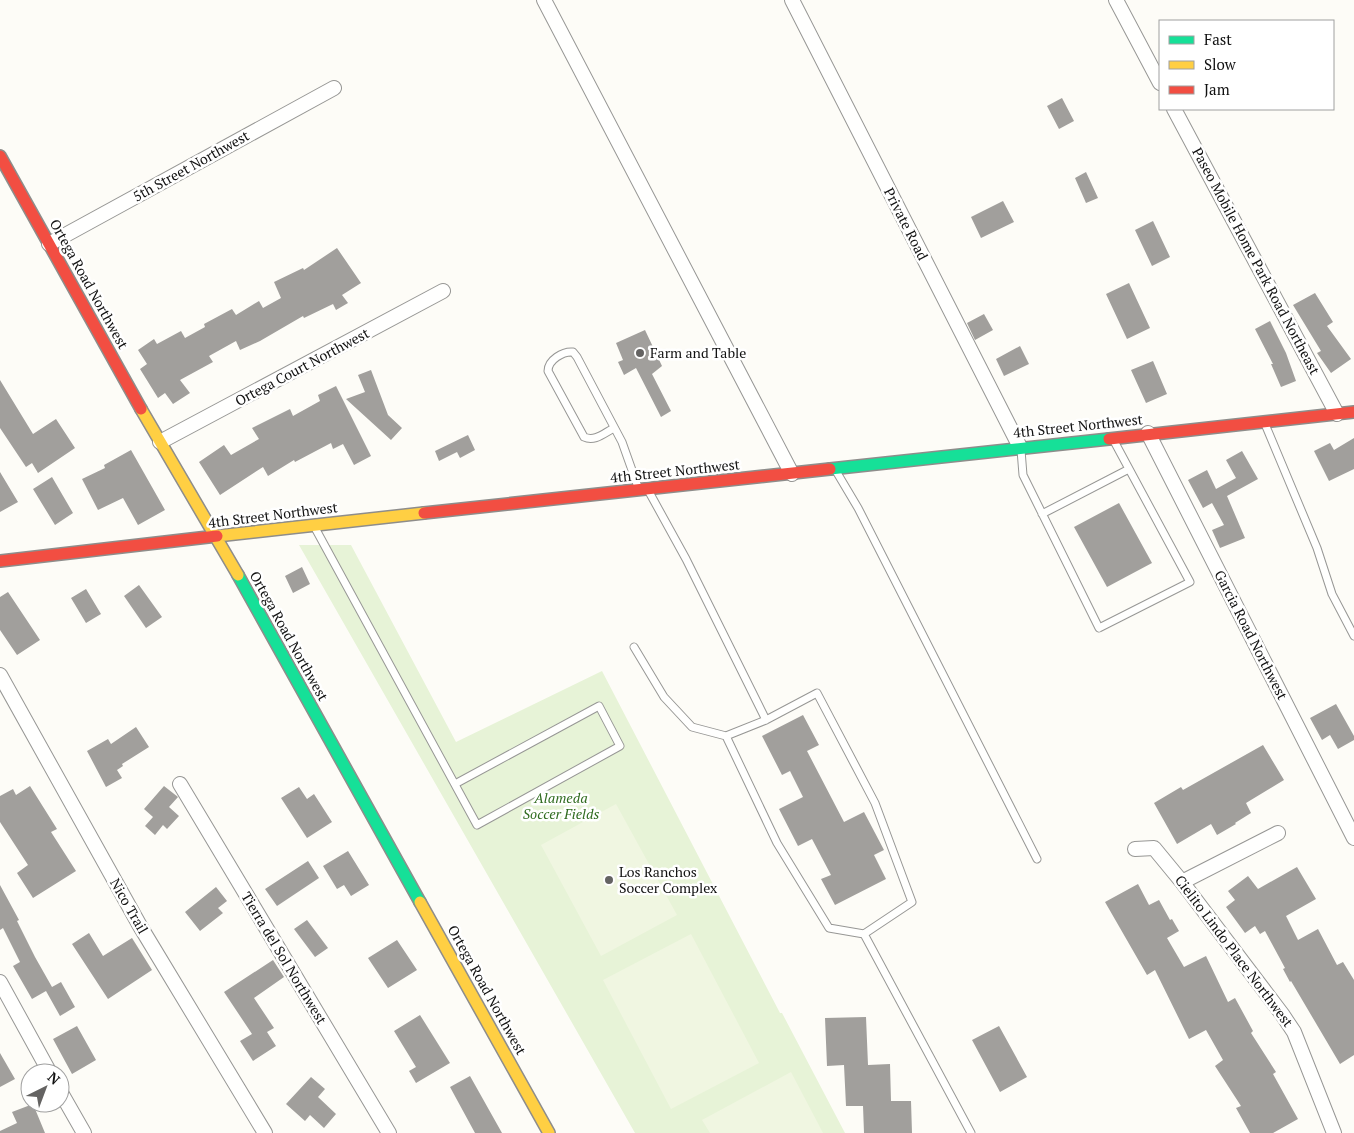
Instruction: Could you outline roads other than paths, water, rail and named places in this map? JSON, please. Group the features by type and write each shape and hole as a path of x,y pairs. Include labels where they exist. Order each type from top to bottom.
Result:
{"main road":[{"name":"Ortega Road Northwest","path":"0,156 160,442 217,537 549,1133"},
{"name":"4th Street Northwest","path":"0,561 792,474 1020,447 1354,412"}],"street":[{"path":"544,0 792,474"},
{"name":"Private Road","path":"792,0 1020,447"},
{"path":"1116,0 1159,82"},
{"name":"5th Street Northwest","path":"49,244 334,88"},
{"name":"Paseo Mobile Home Park Road Northeast","path":"1175,110 1337,414"},
{"name":"Ortega Court Northwest","path":"160,442 443,291"},
{"name":"Garcia Road Northwest","path":"1148,433 1354,838"},
{"name":"Nico Trail","path":"0,675 131,910 265,1133"},
{"name":"Tierra del Sol Northwest","path":"180,784 389,1133"},
{"path":"1182,882 1278,834"},
{"name":"Cielito Lindo Place Northwest","path":"1135,850 1154,848 1182,882 1294,1032 1334,1133"},
{"path":"0,982 45,1063"},
{"path":"70,1108 84,1133"}],"lane":[{"path":"614,428 595,438 589,439 584,437 548,371 551,361 568,352 573,352 577,357 622,442 643,490 686,559 766,720"},
{"path":"1264,421 1317,548 1332,594 1354,636"},
{"path":"1020,447 1023,475 1099,628 1190,582 1112,437"},
{"path":"835,469 858,508 905,598 1037,859"},
{"path":"1042,514 1129,469"},
{"path":"314,525 477,825 620,746 599,706 455,784"},
{"path":"634,647 664,697 692,727 726,736 766,720 817,693 875,803 912,902 864,934 829,928 777,844 726,736"},
{"path":"864,934 971,1133"}],"place":[{"name":"Farm and Table","path":"640,353"},
{"name":"Los Ranchos Soccer Complex","path":"609,880"}],"park label":[{"name":"Alameda Soccer Fields","path":"561,806"}]}
